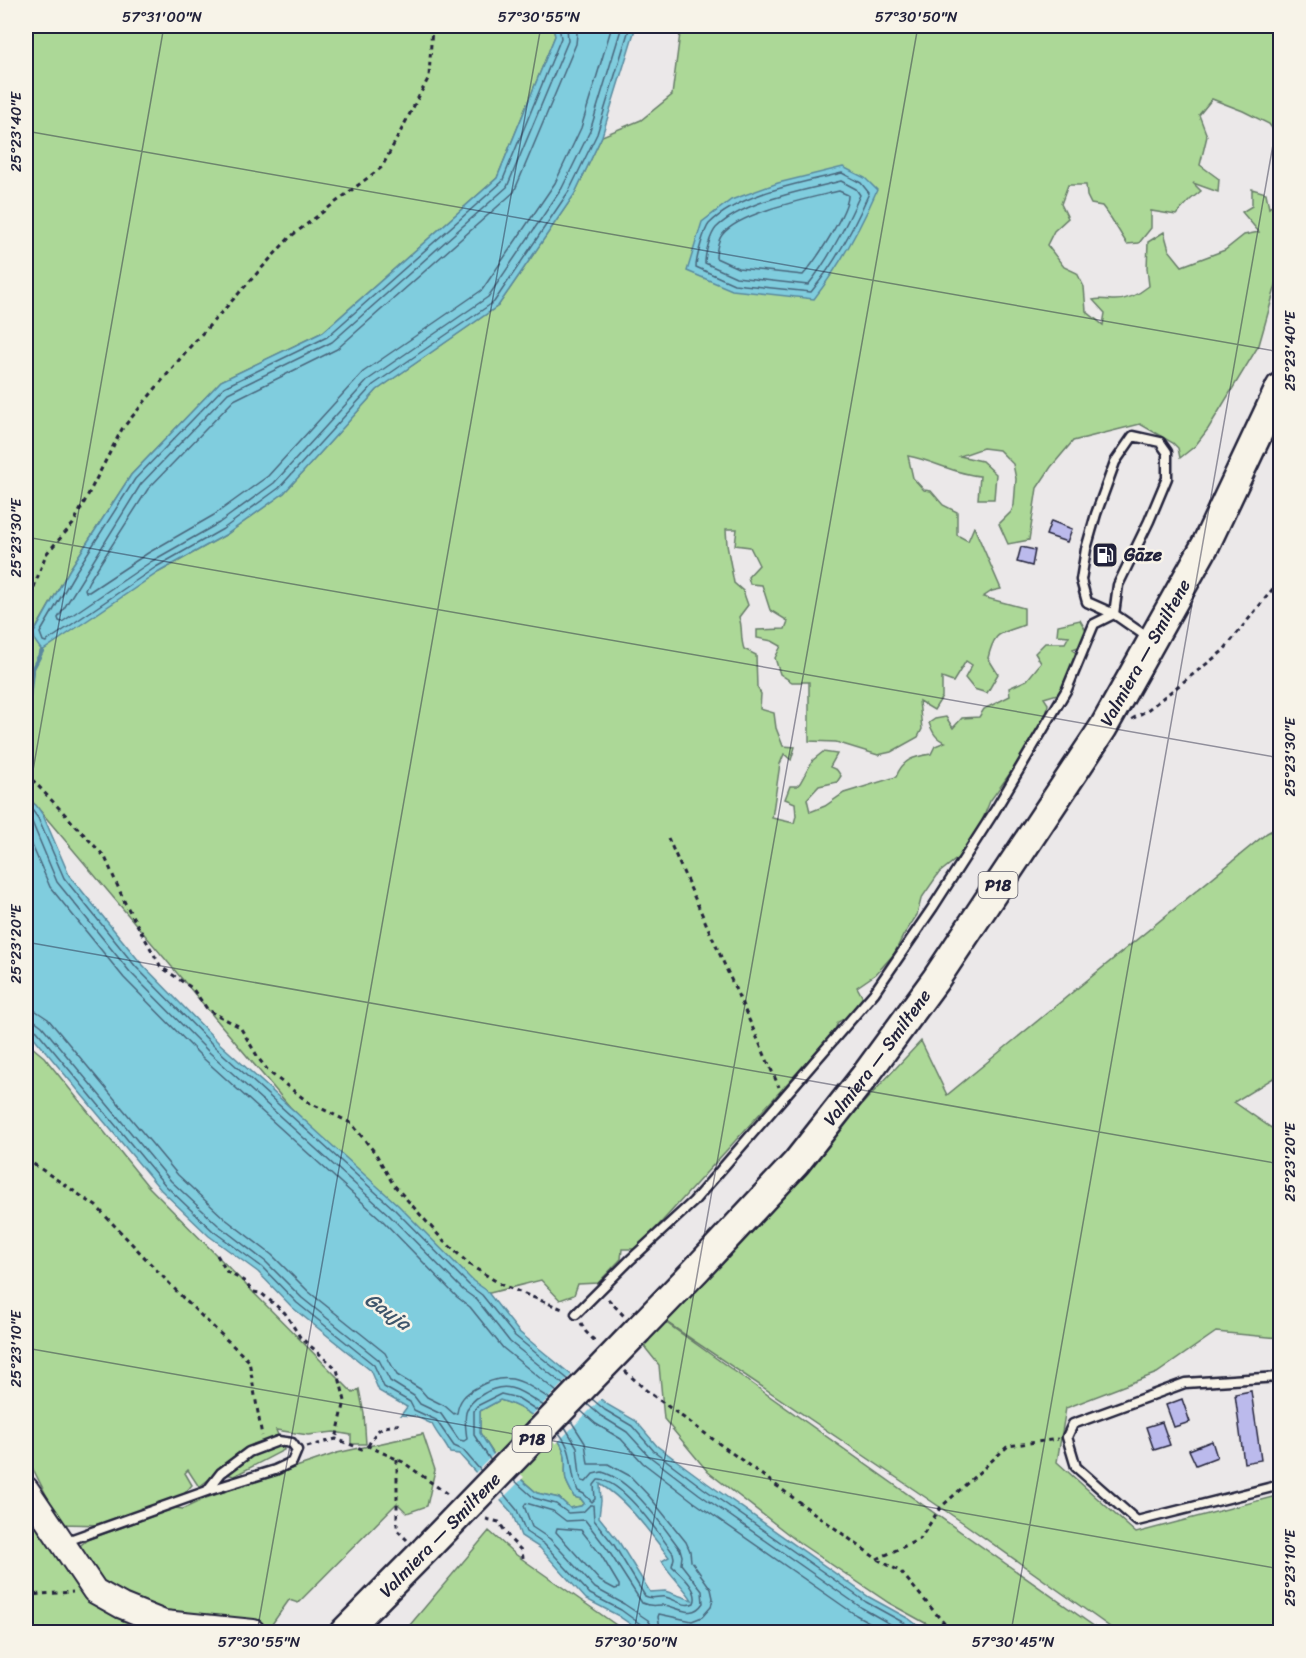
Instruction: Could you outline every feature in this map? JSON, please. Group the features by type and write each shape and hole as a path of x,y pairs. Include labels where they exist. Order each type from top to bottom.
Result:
{"main road":[{"name":"Valmiera — Smiltene","path":"344,1632 419,1546 633,1325 696,1270 796,1163 867,1073 936,979 1103,728 1206,544 1281,387"}],"street":[{"path":"26,1489 95,1591 122,1606 164,1623 253,1632"}],"lane":[{"path":"1114,614 1118,585 1167,478 1167,452 1160,441 1133,436 1115,462 1096,514 1086,549 1081,580 1087,602 1114,614 1153,640"},
{"path":"576,1314 650,1240 693,1202 874,993 994,812 1067,689 1094,624 1114,614"},
{"path":"1281,1377 1185,1383 1073,1424 1067,1437 1076,1467 1137,1521 1281,1485"},
{"path":"61,1543 207,1491 275,1470 292,1462 297,1450 292,1443 278,1441 249,1452 221,1473 207,1491"}],"path":[{"path":"26,659 30,646 34,587 46,554 73,524 122,429 189,348 290,237 382,167 429,76 432,26"},
{"path":"1103,728 1124,723 1146,711 1222,651 1281,580"},
{"path":"26,705 29,714 26,723"},
{"path":"26,773 105,857 125,903 161,967 192,988 208,1010 240,1026 269,1072 308,1102 351,1123 376,1154 393,1184 441,1238 470,1265 502,1285 576,1314 586,1332 602,1348"},
{"path":"668,838 783,1097"},
{"path":"26,1159 96,1206 185,1300 249,1361 264,1447"},
{"path":"217,1256 227,1272 244,1281 253,1292 261,1293 285,1313 300,1337 337,1369 345,1401 336,1439"},
{"path":"599,1291 633,1325"},
{"path":"625,1371 647,1391 877,1558 900,1572 948,1628 957,1632"},
{"path":"297,1450 336,1439 362,1449 368,1446 377,1430 386,1425 400,1424"},
{"path":"877,1558 920,1539 940,1508 1008,1446 1067,1437"},
{"path":"368,1446 396,1459 398,1530 419,1546"},
{"path":"26,1595 95,1591"}],"green space":[{"path":"26,26 553,26 555,36 497,178 323,332 221,381 131,475 70,569 34,632 159,572 227,534 284,493 377,390 498,306 574,195 602,136 641,120 672,95 681,26 1280,26 1280,139 1269,124 1212,99 1199,115 1207,136 1200,165 1219,179 1218,192 1193,183 1201,191 1176,215 1151,211 1151,228 1139,243 1127,244 1102,206 1091,204 1087,196 1086,185 1068,185 1061,204 1068,218 1054,231 1047,245 1064,267 1077,273 1084,287 1086,311 1103,325 1105,313 1093,300 1128,298 1149,286 1148,242 1164,232 1169,250 1182,266 1225,250 1244,235 1259,232 1242,212 1252,206 1252,189 1266,193 1269,208 1280,198 1280,271 1259,345 1208,429 1195,446 1180,458 1178,448 1173,443 1140,424 1073,441 1037,488 1029,540 1008,544 999,524 1011,512 1014,505 1016,479 1013,464 999,450 983,448 960,456 982,461 996,474 994,499 978,499 980,476 962,473 908,456 913,478 924,490 931,491 943,505 957,512 957,535 968,541 974,527 1001,589 992,591 983,597 1024,608 1024,625 1003,632 993,642 988,658 998,674 987,693 974,689 965,678 972,665 966,661 953,682 942,678 942,697 934,710 919,701 922,729 918,737 891,752 878,755 836,742 809,741 809,682 792,682 780,674 775,658 781,646 772,641 757,638 757,630 785,629 788,621 770,610 762,585 750,584 748,577 759,565 750,547 735,545 737,529 726,529 734,583 743,591 748,605 739,617 744,649 756,655 757,687 761,694 760,709 774,713 776,728 783,746 795,747 791,760 784,754 780,764 772,818 794,823 795,803 785,799 790,786 797,786 800,783 813,760 823,752 837,754 830,767 837,770 841,776 837,782 819,786 807,799 810,812 825,806 844,793 896,777 902,766 909,760 931,754 935,746 945,742 933,733 930,727 929,723 935,719 946,717 953,728 962,718 979,717 984,709 1010,696 1009,688 1027,680 1041,663 1035,653 1045,643 1065,643 1069,636 1057,635 1058,625 1080,620 1087,632 1084,645 1073,649 1078,657 1061,693 1044,698 1048,704 1046,717 1029,747 990,801 980,826 964,853 939,873 921,899 917,915 894,954 876,974 857,987 863,998 853,1014 838,1022 834,1032 637,1249 622,1249 621,1259 598,1283 578,1284 574,1295 560,1300 541,1280 482,1295 290,1107 26,794"},
{"path":"1280,826 1280,1074 1234,1102 1280,1134 1280,1338 1216,1332 1157,1373 1066,1408 1057,1462 1136,1533 1280,1495 1280,1632 1117,1632 962,1522 662,1319 921,1041 947,1095 1267,833"},
{"path":"26,1042 44,1057 147,1185 353,1393 359,1389 364,1414 366,1444 351,1444 351,1435 334,1432 308,1435 276,1430 284,1450 234,1476 218,1472 199,1487 188,1470 185,1473 192,1485 184,1494 105,1525 61,1524 34,1471 26,1464"},
{"path":"665,1322 1102,1632 937,1632 801,1544 708,1472 664,1419 659,1365 643,1345"},
{"path":"500,1400 538,1419 554,1435 565,1455 565,1477 574,1497 581,1499 584,1503 581,1506 570,1508 559,1498 537,1493 495,1456 480,1433 480,1411"},
{"path":"423,1434 435,1470 427,1506 407,1513 397,1503 298,1603 289,1600 270,1627 151,1614 110,1592 76,1549 87,1540 175,1508 183,1509 206,1498 337,1453"},
{"path":"26,1495 79,1582 177,1632 26,1632"},
{"path":"489,1531 515,1554 626,1632 404,1632"}],"water":[{"path":"553,26 636,26 602,136 574,195 498,306 377,390 284,493 227,534 159,572 42,651 35,641 34,633 70,569 131,475 221,381 323,332 497,178 555,36"},
{"path":"843,167 865,178 877,190 849,246 814,299 732,290 687,271 702,222 731,200 778,183"},
{"name":"Gauja","path":"26,800 36,805 43,815 69,875 140,962 219,1043 398,1205 473,1281 486,1290 519,1332 608,1405 636,1421 657,1446 707,1483 869,1597 909,1619 926,1632 656,1632 639,1630 617,1615 586,1599 540,1548 521,1536 512,1513 459,1454 450,1453 432,1424 415,1416 401,1415 407,1407 379,1391 370,1370 293,1308 258,1272 209,1236 161,1190 26,1030","holes":["500,1400 538,1419 554,1435 565,1455 565,1477 574,1497 581,1499 584,1503 581,1506 570,1508 559,1498 537,1493 495,1457 480,1433 480,1411","600,1484 620,1499 646,1527 669,1557 662,1561 665,1566 692,1600 665,1591 650,1592 619,1542 599,1517"]}],"pier":[{"path":"574,1372 603,1397 556,1444 530,1417"},
{"path":"496,1452 524,1477 499,1502 473,1475"}],"building":[{"path":"1051,521 1072,529 1067,542 1046,535"},
{"path":"1021,547 1035,550 1032,566 1017,562"},
{"path":"1251,1391 1261,1460 1244,1463 1235,1394"},
{"path":"1182,1399 1190,1422 1174,1427 1166,1405"},
{"path":"1162,1422 1170,1445 1154,1450 1146,1427"},
{"path":"1212,1441 1217,1457 1196,1465 1189,1450"}],"waterway":[{"path":"29,697 32,670 42,651"}],"place":[{"name":"Gāze","path":"1105,555"}]}
